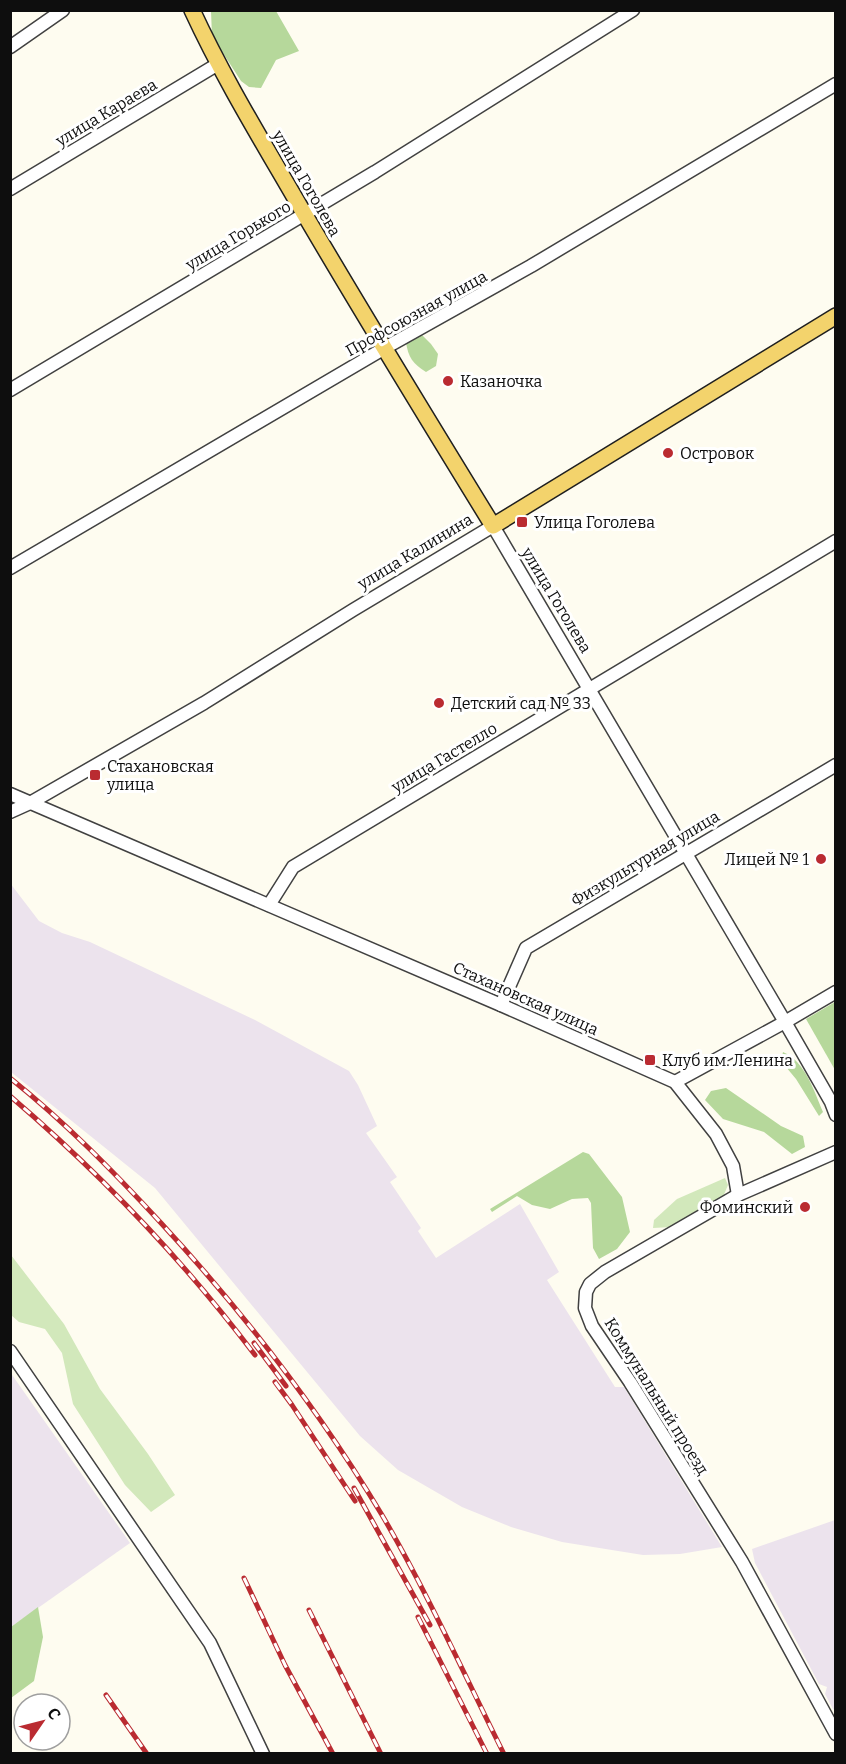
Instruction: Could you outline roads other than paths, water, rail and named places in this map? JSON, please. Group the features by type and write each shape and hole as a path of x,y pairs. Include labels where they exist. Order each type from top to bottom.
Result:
{"main road":[{"name":"улица Гоголева","path":"192,10 218,64 304,214 383,349 492,526"},
{"name":"улица Калинина","path":"492,526 836,316"}],"street":[{"path":"10,47 63,10"},
{"name":"улица Горького","path":"10,390 304,214 633,10"},
{"name":"улица Караева","path":"10,189 218,64"},
{"name":"Профсоюзная улица","path":"10,568 383,349 531,266 836,84"},
{"name":"улица Гоголева","path":"492,526 687,854 831,1102 836,1115"},
{"name":"улица Калинина","path":"10,812 30,803 204,703 353,609 492,526"},
{"name":"улица Гастелло","path":"269,905 294,867 836,542"},
{"name":"Физкультурная улица","path":"501,1005 526,948 836,765"},
{"name":"Стахановская улица","path":"10,794 675,1082 716,1134 733,1166 738,1195"},
{"path":"675,1082 836,992"},
{"name":"Коммунальный проезд","path":"836,1152 738,1195 599,1276 590,1284 586,1292 585,1308 592,1326 630,1382 742,1562 836,1734"},
{"path":"10,1351 210,1642 263,1754"}],"railway":[{"path":"10,1078 88,1147 161,1223 222,1292 279,1363 333,1438 399,1544 504,1754"},
{"path":"10,1096 77,1156 140,1219 199,1285 255,1355"},
{"path":"254,1343 286,1386"},
{"path":"275,1382 355,1501"},
{"path":"354,1488 430,1625"},
{"path":"244,1578 285,1665 333,1754"},
{"path":"309,1610 381,1754"},
{"path":"418,1617 487,1754"},
{"path":"106,1695 147,1754"}],"place":[{"name":"Казаночка","path":"448,381"},
{"name":"Островок","path":"668,453"},
{"name":"Улица Гоголева","path":"522,522"},
{"name":"Детский сад № 33","path":"439,703"},
{"name":"Стахановская улица","path":"95,775"},
{"name":"Лицей № 1","path":"821,859"},
{"name":"Клуб им. Ленина","path":"650,1060"},
{"name":"Фоминский","path":"805,1207"}]}
